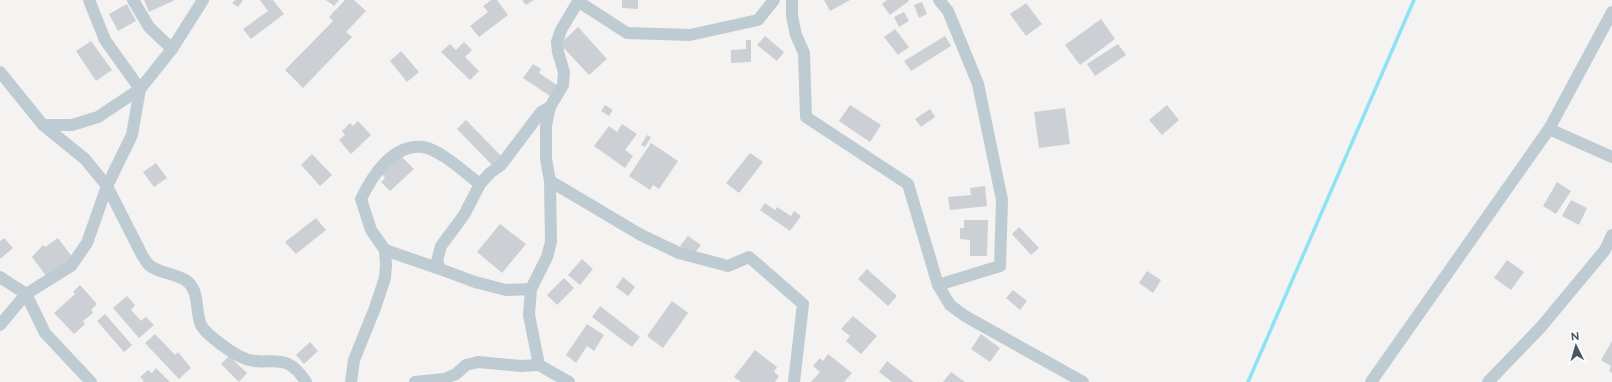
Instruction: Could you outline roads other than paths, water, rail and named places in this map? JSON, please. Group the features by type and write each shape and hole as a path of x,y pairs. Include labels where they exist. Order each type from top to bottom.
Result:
{"street":[{"path":"0,325 26,294 71,266 87,243 107,186 132,135 140,89 105,40 89,0"},
{"path":"133,0 149,27 172,49"},
{"path":"43,125 72,125 98,117 140,89 172,49 203,0"},
{"path":"539,365 529,315 531,289 547,257 551,242 550,182 546,159 546,125 550,107 564,85 564,72 558,52 557,42 561,30 579,1 627,33 690,35 758,20 774,0"},
{"path":"792,0 792,16 796,35 804,53 806,117 908,184 938,284 950,305 965,316 1083,382"},
{"path":"938,284 1000,266 1002,200 978,84 948,10 939,0"},
{"path":"1373,381 1549,129 1612,12"},
{"path":"0,72 43,125 85,159 107,186 142,255 149,265 188,282 194,289 202,326 208,334 238,356 250,361 280,360 290,364 298,370 306,382"},
{"path":"440,268 437,261 441,246 464,214 480,184 490,173 502,165 540,112 550,107"},
{"path":"1549,129 1612,157"},
{"path":"351,382 354,360 366,332 385,278 385,250 371,230 361,199 375,173 385,162 396,154 413,147 424,147 448,160 480,184"},
{"path":"550,182 641,235 679,253 728,266 748,257 803,304 794,382"},
{"path":"1488,382 1541,326 1605,250 1612,235"},
{"path":"416,259 441,246"},
{"path":"385,250 416,259 475,282 506,290 531,289"},
{"path":"0,277 26,294 45,333 91,382"},
{"path":"415,382 444,379 456,374 466,365 478,362 521,366 539,365 569,382"}],"waterway":[{"path":"1248,382 1414,0"}]}
